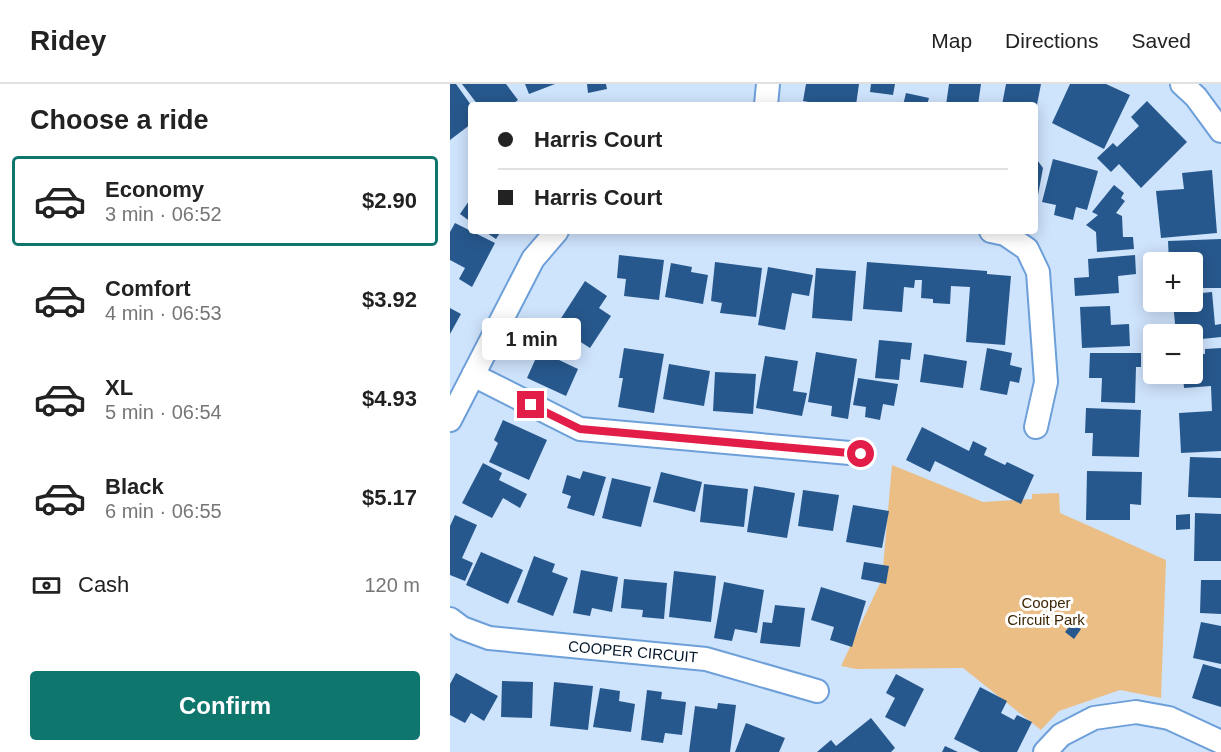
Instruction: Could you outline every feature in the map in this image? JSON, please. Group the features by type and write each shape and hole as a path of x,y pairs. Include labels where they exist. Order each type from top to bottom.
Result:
{"street":[{"path":"766,102 768,84"},
{"path":"1182,84 1196,97 1221,131"},
{"path":"450,420 533,259 554,234"},
{"path":"1005,234 1027,249 1038,272 1046,382 1036,427"},
{"path":"473,375 580,429 861,454"},
{"name":"COOPER CIRCUIT","path":"450,618 462,628 489,638 706,659 817,691"},
{"path":"1046,752 1061,735 1094,718 1136,712 1169,718 1221,742"}],"green space":[{"name":"Cooper Circuit Park","path":"892,465 983,502 1032,499 1032,494 1059,493 1060,513 1166,560 1161,698 1120,690 1059,711 1041,730 963,668 856,669 841,666 882,579"}],"building":[{"path":"450,84 456,84 469,102 468,126 450,140"},
{"path":"462,84 506,84 518,100 515,102 476,102"},
{"path":"525,84 555,84 529,94"},
{"path":"587,84 606,84 607,89 588,93"},
{"path":"806,84 859,84 856,102 803,101"},
{"path":"871,84 895,84 893,95 870,92"},
{"path":"949,84 981,84 978,102 946,102"},
{"path":"1006,84 1041,84 1038,102 1003,102"},
{"path":"1070,84 1106,84 1130,95 1104,149 1052,123"},
{"path":"906,93 929,98 928,102 904,102"},
{"path":"1147,101 1187,142 1141,188 1119,164 1111,172 1097,158 1113,143 1117,147 1139,126 1131,117"},
{"path":"1053,159 1098,171 1087,210 1076,207 1073,220 1054,215 1056,205 1042,202"},
{"path":"1038,161 1043,168 1038,195"},
{"path":"1212,170 1217,233 1161,238 1156,191 1184,189 1182,173"},
{"path":"1114,185 1124,193 1121,198 1125,201 1116,213 1122,216 1123,237 1133,237 1134,249 1097,252 1096,232 1086,225 1098,215 1092,212"},
{"path":"468,202 468,220 460,214"},
{"path":"455,223 468,230 468,234 477,234 495,243 472,287 459,279 465,268 450,260 450,232"},
{"path":"488,234 499,234 496,239"},
{"path":"1221,239 1221,288 1203,288 1203,252 1169,252 1168,241"},
{"path":"619,255 664,260 659,300 624,296 626,279 617,278"},
{"path":"1135,255 1136,274 1118,276 1119,293 1075,296 1074,278 1089,277 1088,259"},
{"path":"715,262 762,268 756,317 720,313 722,303 711,301"},
{"path":"867,262 987,271 987,274 1011,276 1005,345 966,342 970,287 951,286 950,304 933,303 933,299 921,298 922,280 915,280 914,288 904,287 902,312 863,309"},
{"path":"671,263 692,267 691,272 708,275 703,304 665,297"},
{"path":"768,267 813,275 809,296 792,293 785,330 758,325"},
{"path":"816,268 856,271 852,321 812,318"},
{"path":"585,281 607,296 599,308 611,316 590,348 556,326"},
{"path":"1212,292 1215,325 1221,324 1221,337 1203,339 1203,324 1175,324 1174,312 1203,312 1203,293"},
{"path":"1110,306 1111,325 1129,324 1130,346 1082,348 1080,307"},
{"path":"450,308 461,314 450,334"},
{"path":"544,340 562,349 557,359 578,369 566,396 527,378"},
{"path":"879,340 912,343 910,360 901,359 899,380 875,378"},
{"path":"624,348 664,354 654,413 618,407 623,378 619,378"},
{"path":"987,348 1012,353 1010,365 1022,368 1019,383 1010,381 1007,395 980,390"},
{"path":"1221,348 1221,451 1181,453 1179,413 1212,411 1211,386 1184,388 1184,384 1203,384 1205,349"},
{"path":"816,352 857,359 848,419 831,416 832,406 808,402"},
{"path":"1090,353 1141,353 1141,367 1136,367 1135,403 1101,402 1102,378 1089,378"},
{"path":"924,354 967,361 963,388 920,382"},
{"path":"765,356 798,361 793,391 807,393 802,416 756,408"},
{"path":"669,364 710,371 704,406 663,399"},
{"path":"715,372 756,374 753,414 713,411"},
{"path":"858,378 898,384 894,406 883,404 880,420 865,417 866,407 853,405"},
{"path":"1086,408 1141,410 1139,457 1092,456 1093,433 1085,433"},
{"path":"503,420 547,440 529,480 489,462 498,443 494,440"},
{"path":"922,427 969,451 973,441 987,448 984,455 1005,465 1007,462 1034,475 1021,504 935,461 930,472 906,460"},
{"path":"1190,457 1221,458 1221,498 1188,497"},
{"path":"483,463 502,473 499,480 527,494 520,508 503,498 492,518 462,503"},
{"path":"583,471 606,477 594,516 567,508 571,496 562,493 567,475 580,479"},
{"path":"1087,471 1142,472 1141,505 1130,504 1130,520 1086,520"},
{"path":"661,472 702,482 695,512 653,502"},
{"path":"612,478 651,487 641,527 602,518"},
{"path":"704,484 748,489 744,527 700,522"},
{"path":"754,486 795,493 787,538 747,532"},
{"path":"803,490 839,495 833,531 798,526"},
{"path":"853,505 889,511 882,548 846,542"},
{"path":"1195,513 1221,514 1221,561 1194,561"},
{"path":"1190,514 1190,529 1176,530 1176,515"},
{"path":"455,515 477,525 462,558 473,563 465,581 450,575 450,526"},
{"path":"481,552 523,570 508,604 466,585"},
{"path":"534,556 555,564 552,572 568,578 553,616 517,602"},
{"path":"864,562 889,566 886,584 861,579"},
{"path":"581,570 618,577 612,612 592,608 590,616 573,613"},
{"path":"674,571 716,576 711,622 669,617"},
{"path":"624,579 667,583 664,619 642,617 643,610 621,608"},
{"path":"1201,580 1221,580 1221,614 1200,613"},
{"path":"724,582 764,590 757,633 735,629 732,641 714,638"},
{"path":"821,587 866,601 852,647 830,640 834,627 811,620"},
{"path":"775,605 805,608 800,647 760,643 763,622 772,623"},
{"path":"1201,622 1221,626 1221,664 1193,658"},
{"path":"1072,623 1081,629 1074,639 1065,632"},
{"path":"1203,664 1221,669 1221,707 1192,698"},
{"path":"456,673 498,696 484,721 471,713 465,723 450,715 450,684"},
{"path":"896,674 924,689 905,727 885,717 895,698 886,693"},
{"path":"502,681 533,682 532,718 501,717"},
{"path":"554,682 593,686 588,730 550,726"},
{"path":"980,687 1007,701 1001,713 1014,720 1017,715 1032,722 1017,752 980,752 954,739"},
{"path":"600,688 620,691 619,701 635,704 631,732 593,727"},
{"path":"647,690 662,692 661,699 686,702 682,735 665,733 663,743 641,740"},
{"path":"718,703 736,705 730,752 689,752 695,706 717,709"},
{"path":"871,718 895,748 891,752 817,752 831,740 836,746"},
{"path":"746,723 785,738 779,752 735,752"},
{"path":"945,746 958,752 942,752"}],"route":[{"path":"531,405 580,429 861,454"}]}
